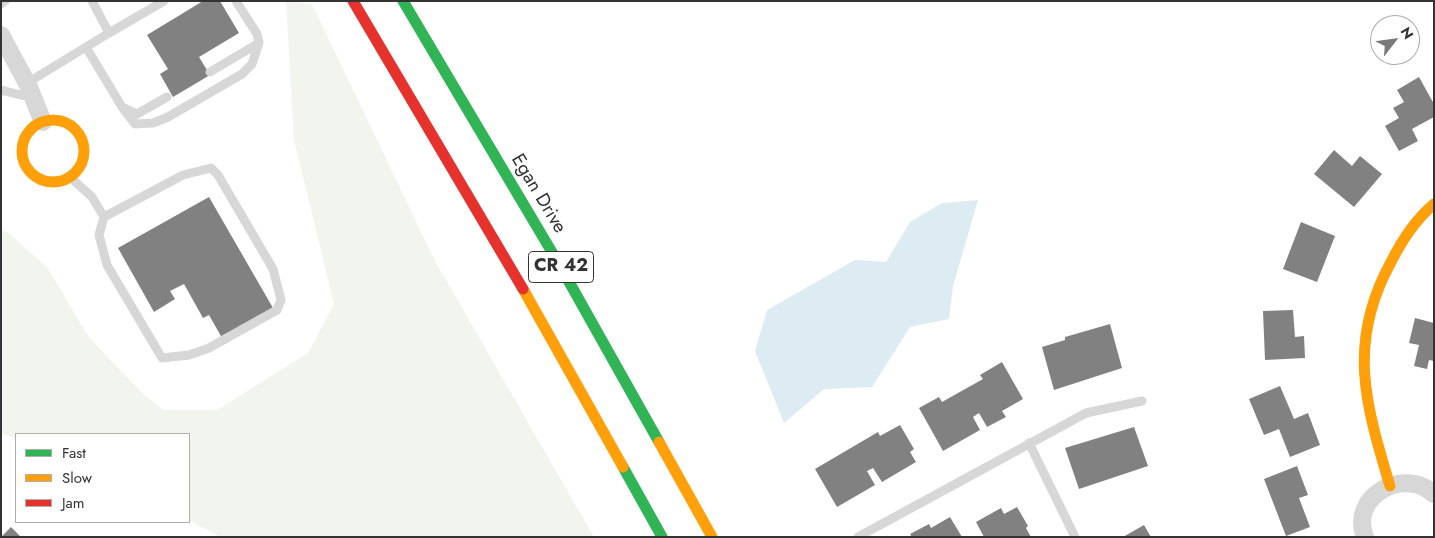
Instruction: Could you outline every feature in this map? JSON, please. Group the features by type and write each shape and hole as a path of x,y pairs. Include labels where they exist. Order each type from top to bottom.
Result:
{"main road":[{"name":"CR 42","path":"353,1 522,286 662,537"},
{"name":"Egan Drive","path":"403,1 559,264 712,537"},
{"path":"42,122 62,122 78,133 83,152 82,162 70,177 50,182 40,180 31,174 25,165 22,145 30,131 42,122"},
{"path":"1390,486 1369,418 1363,378 1363,342 1371,301 1386,266 1406,235 1434,204"}],"street":[{"path":"1,35 30,90 42,122"},
{"path":"1365,537 1363,517 1368,503 1377,492 1402,482 1416,483 1434,494"}],"lane":[{"path":"1,4 5,1"},
{"path":"92,1 109,33"},
{"path":"1,90 30,90 86,47 164,1"},
{"path":"86,47 122,107 135,124 153,123 168,118 242,74 252,64 259,43 257,34 236,1"},
{"path":"210,72 259,43"},
{"path":"122,107 137,114 167,97"},
{"path":"70,177 92,197 104,217 99,235 107,265 162,358 189,354 209,348 277,310 281,300 273,269 218,175 211,168 182,175 104,217"},
{"path":"858,537 1086,413 1142,401"},
{"path":"1029,443 1075,537"}],"shaded area":[{"path":"286,1 312,4 435,261 594,537 220,537 190,521 190,433 15,433 15,439 1,433 1,231 7,232 47,267 88,336 143,394 164,410 217,410 308,353 334,304 294,140"},
{"path":"978,200 953,286 949,319 910,327 872,387 824,389 784,423 755,351 767,310 855,260 886,262 910,222 942,203"}],"building":[{"path":"203,1 220,1 239,33 199,57 210,75 173,97 160,74 168,69 147,35"},
{"path":"1419,77 1434,104 1434,117 1412,129 1418,141 1399,151 1385,126 1399,118 1393,108 1404,102 1397,90"},
{"path":"1334,150 1352,166 1360,156 1382,174 1354,207 1314,174"},
{"path":"209,197 273,308 222,338 209,315 203,318 184,284 170,291 175,299 154,312 118,248"},
{"path":"1301,222 1335,236 1317,282 1283,269"},
{"path":"1293,310 1295,337 1304,336 1305,358 1265,360 1263,311"},
{"path":"1415,318 1434,323 1434,361 1429,360 1427,369 1414,366 1419,345 1409,343"},
{"path":"1110,324 1122,368 1054,390 1042,347 1065,340 1065,337"},
{"path":"1002,362 1023,399 1002,411 1006,417 987,427 979,413 973,417 980,430 943,451 919,408 939,397 942,402 983,379 980,375"},
{"path":"1280,386 1294,419 1308,413 1320,445 1290,457 1279,429 1264,435 1249,399"},
{"path":"900,425 914,449 910,452 916,462 882,482 873,468 867,471 875,485 837,507 815,469 878,432 880,436"},
{"path":"1134,427 1148,466 1079,489 1065,448"},
{"path":"1297,466 1308,495 1299,498 1310,527 1286,536 1264,479"},
{"path":"1017,507 1028,526 1026,528 1031,537 984,537 976,522 1001,508 1004,514"},
{"path":"950,517 962,537 912,537 910,534 929,524 931,528"},
{"path":"1144,525 1151,537 1123,537"},
{"path":"11,527 21,537 1,537"}],"traffic: fast":[{"path":"403,1 559,264 659,442"},
{"path":"623,467 662,537"}],"traffic: slow":[{"path":"53,120 65,123 75,129 81,139 84,151 81,163 75,173 65,179 53,182 41,179 31,173 25,163 22,151 25,139 31,129 41,123 53,120"},
{"path":"1390,486 1373,427 1368,400 1365,346 1369,319 1377,291 1400,246 1415,224 1434,204"},
{"path":"523,289 623,467"},
{"path":"659,442 712,537"}],"traffic: jam":[{"path":"353,1 523,289"}]}
